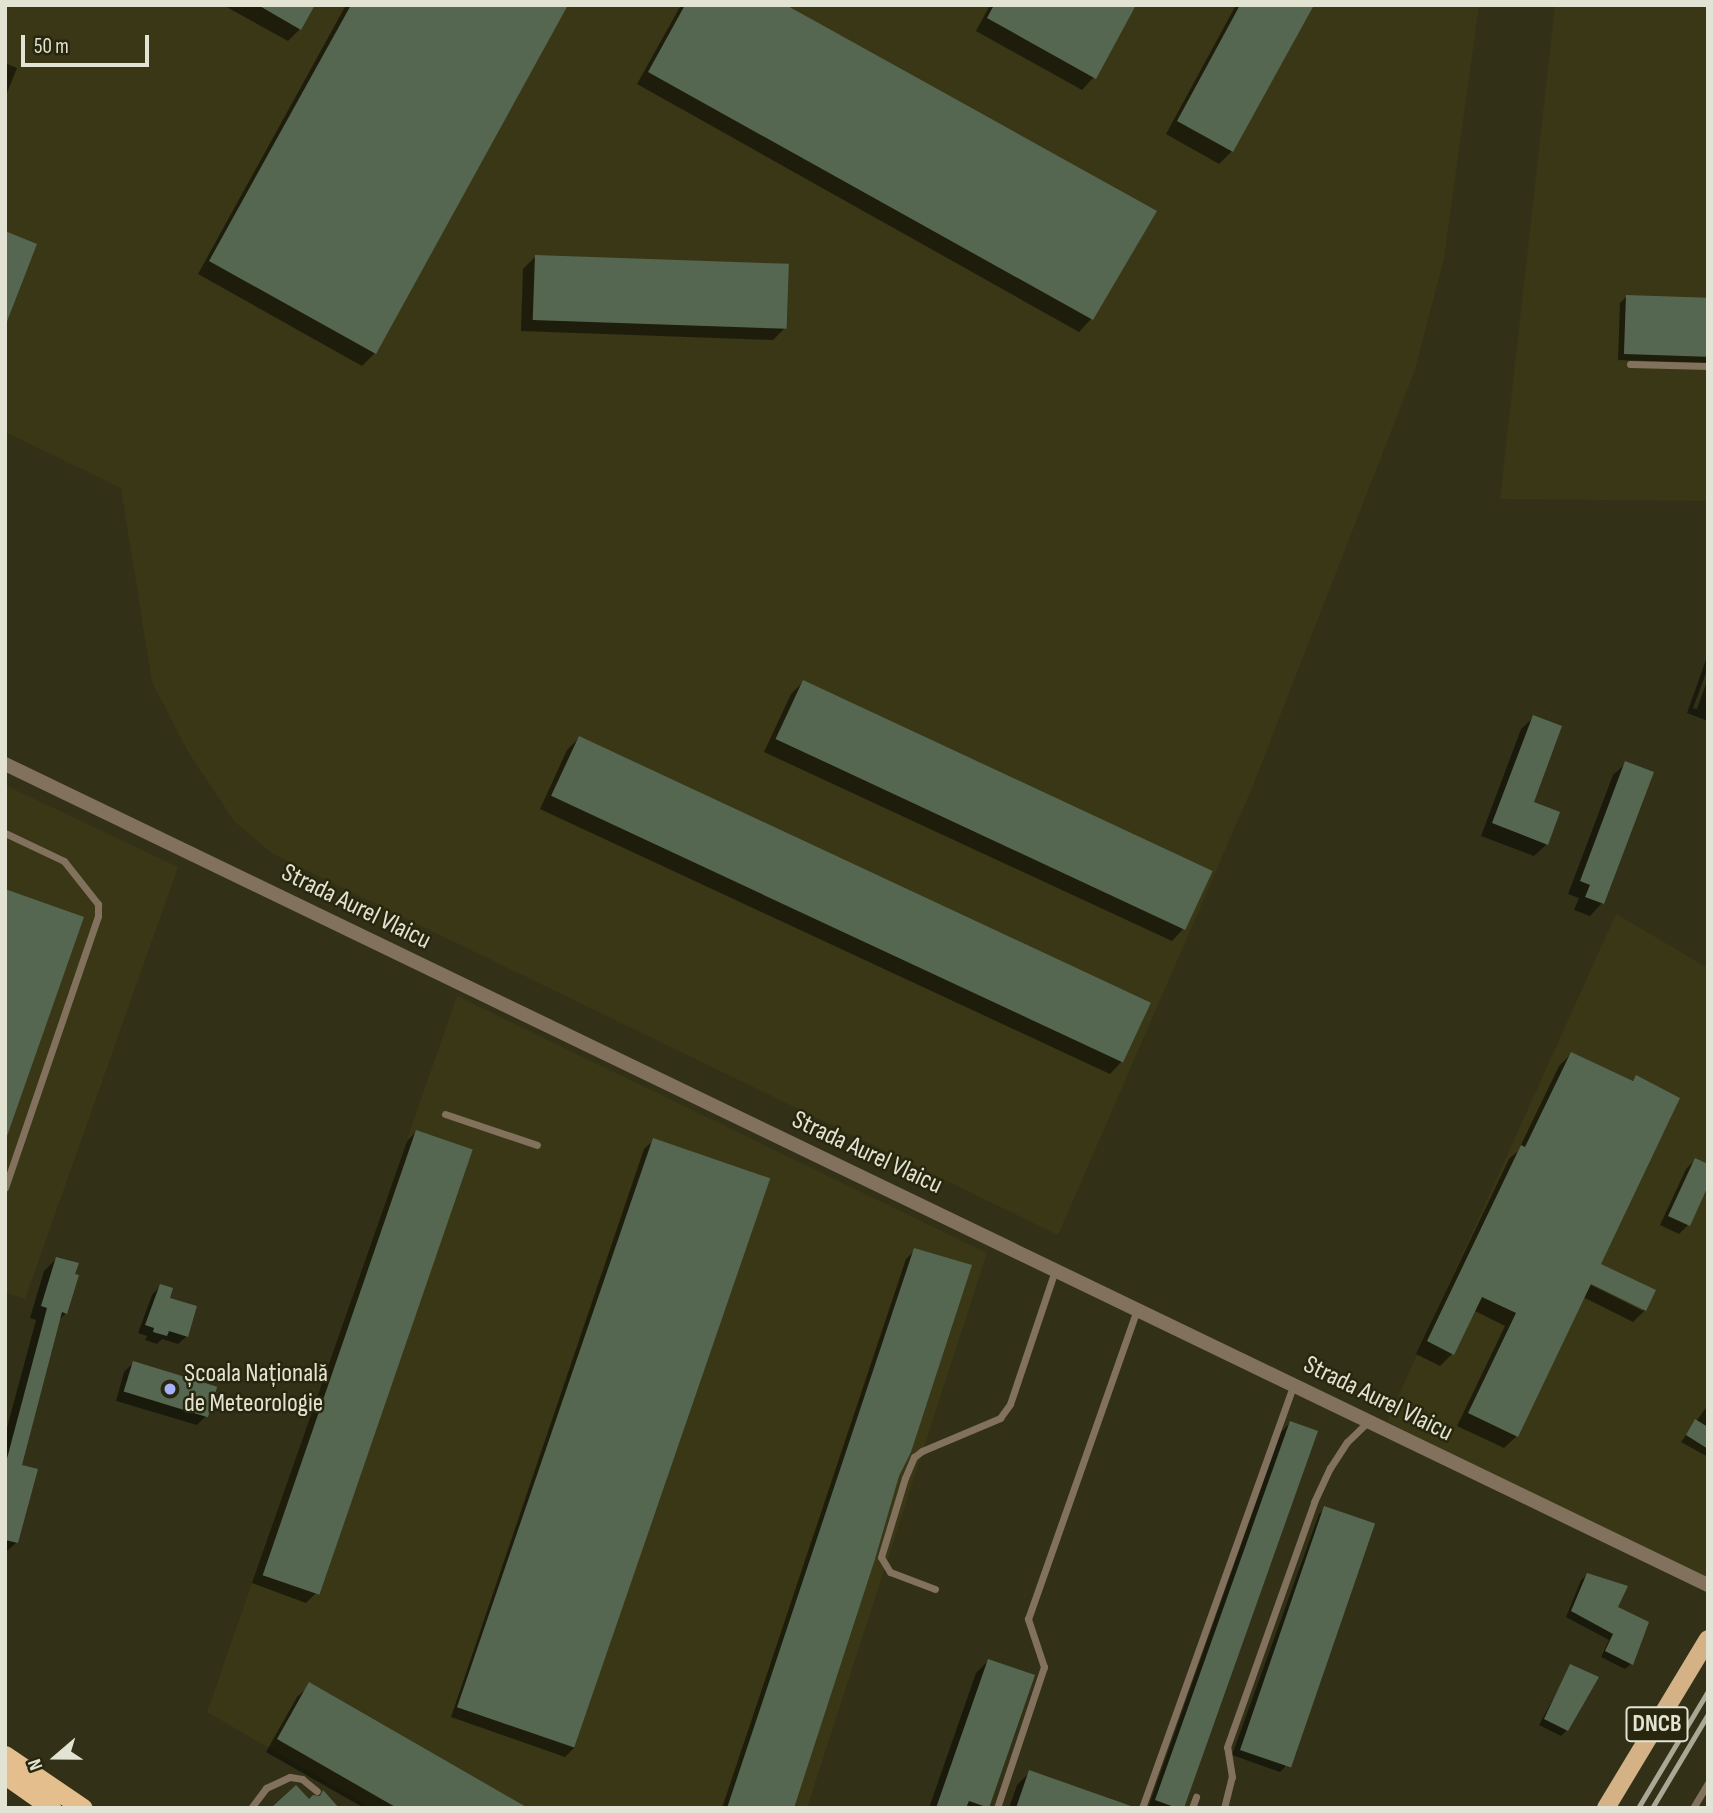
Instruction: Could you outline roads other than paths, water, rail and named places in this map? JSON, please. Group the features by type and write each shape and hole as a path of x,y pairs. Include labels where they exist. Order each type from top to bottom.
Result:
{"highway":[{"path":"5,1755 83,1808"},
{"path":"5,1776 52,1808"}],"main road":[{"name":"DNCB","path":"1606,1808 1708,1639"}],"street":[{"name":"Strada Aurel Vlaicu","path":"5,764 1708,1585"}],"lane":[{"path":"1630,364 1708,366"},
{"path":"5,833 64,862 98,904 98,916 5,1187"},
{"path":"445,1114 537,1145"},
{"path":"935,1589 890,1572 881,1557 905,1478 914,1457 922,1451 1000,1418 1010,1404 1056,1270"},
{"path":"997,1808 1044,1667 1028,1619 1137,1310"},
{"path":"1142,1808 1293,1386"},
{"path":"1224,1808 1232,1777 1227,1747 1314,1502 1330,1468 1347,1442 1368,1422"},
{"path":"251,1808 266,1788 276,1780 290,1777 302,1779 317,1791"},
{"path":"1693,1808 1708,1783"},
{"path":"1192,1808 1196,1797"}],"railway":[{"path":"1638,1808 1708,1691"},
{"path":"1652,1808 1708,1714"}],"place":[{"name":"Școala Națională de Meteorologie","path":"170,1389"}]}
